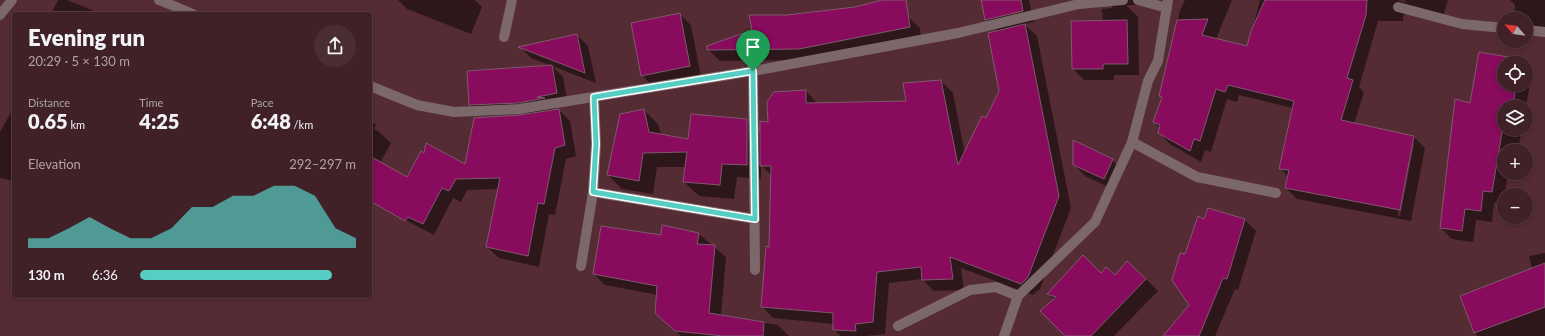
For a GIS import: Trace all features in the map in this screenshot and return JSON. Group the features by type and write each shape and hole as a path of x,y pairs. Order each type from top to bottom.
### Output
{"street":[{"path":"0,15 12,0"},
{"path":"159,0 189,12"},
{"path":"504,37 512,0"},
{"path":"372,87 417,105 454,112 519,109 753,71 958,33 1079,4 1123,0"},
{"path":"1004,336 1018,296 1095,222 1132,142 1148,81 1158,61 1167,4 1138,0"},
{"path":"1398,7 1462,24 1497,27"},
{"path":"1533,31 1545,32"},
{"path":"753,71 755,219 754,270"},
{"path":"581,266 593,192 596,144 594,97"},
{"path":"1132,142 1197,177 1276,193"},
{"path":"593,192 755,219"},
{"path":"898,326 970,290 996,287 1018,296"}],"building":[{"path":"882,0 906,0 910,27 799,49 707,50 707,46 752,30 749,15 787,15 855,7"},
{"path":"981,0 1021,0 1023,11 985,20"},
{"path":"1265,0 1367,0 1366,15 1347,78 1353,80 1341,120 1414,136 1400,210 1285,188 1289,170 1279,169 1294,101 1228,85 1225,92 1216,89 1200,141 1194,139 1190,151 1158,133 1160,125 1153,122 1162,97 1159,96 1177,20 1208,19 1202,35 1247,46 1251,31"},
{"path":"680,13 690,66 641,76 631,23"},
{"path":"1127,20 1128,64 1103,64 1103,69 1072,69 1071,21"},
{"path":"1025,24 1059,196 1028,277 1021,284 950,257 953,279 922,280 921,267 877,272 873,322 855,324 856,331 833,330 833,313 761,307 766,246 769,247 771,166 760,166 760,121 768,122 767,102 774,92 806,90 806,103 906,101 903,83 941,80 958,165 982,116 986,118 999,91 988,33"},
{"path":"577,34 585,73 518,47"},
{"path":"1479,52 1502,56 1497,56 1497,92 1515,92 1514,100 1497,100 1497,136 1501,136 1500,144 1497,144 1497,162 1492,192 1483,191 1481,211 1465,209 1462,231 1440,228 1455,99 1470,103"},
{"path":"552,65 557,93 537,97 545,98 518,103 469,105 467,71"},
{"path":"559,109 565,145 555,148 544,204 538,203 528,256 486,247 500,178 456,179 449,191 442,188 423,224 408,217 405,221 372,202 372,157 407,177 421,151 424,153 426,143 465,164 474,118 519,115"},
{"path":"644,109 649,132 688,139 691,114 747,119 747,165 722,164 720,185 683,182 687,152 643,153 639,181 607,175 620,114"},
{"path":"1073,140 1113,159 1104,179 1073,165"},
{"path":"1208,208 1245,219 1227,279 1223,278 1199,336 1163,336 1189,305 1172,280 1180,253 1185,254 1198,216 1204,219"},
{"path":"662,225 699,233 697,244 715,245 709,313 764,322 763,336 723,336 675,331 655,313 657,286 593,274 601,226 661,235"},
{"path":"1083,255 1101,273 1106,267 1115,275 1127,261 1146,279 1091,336 1065,336 1040,311 1056,297 1047,294"},
{"path":"1545,263 1545,307 1474,333 1460,296"}],"route":[{"path":"753,71 755,219 593,192 596,144 594,97 753,71"}]}
